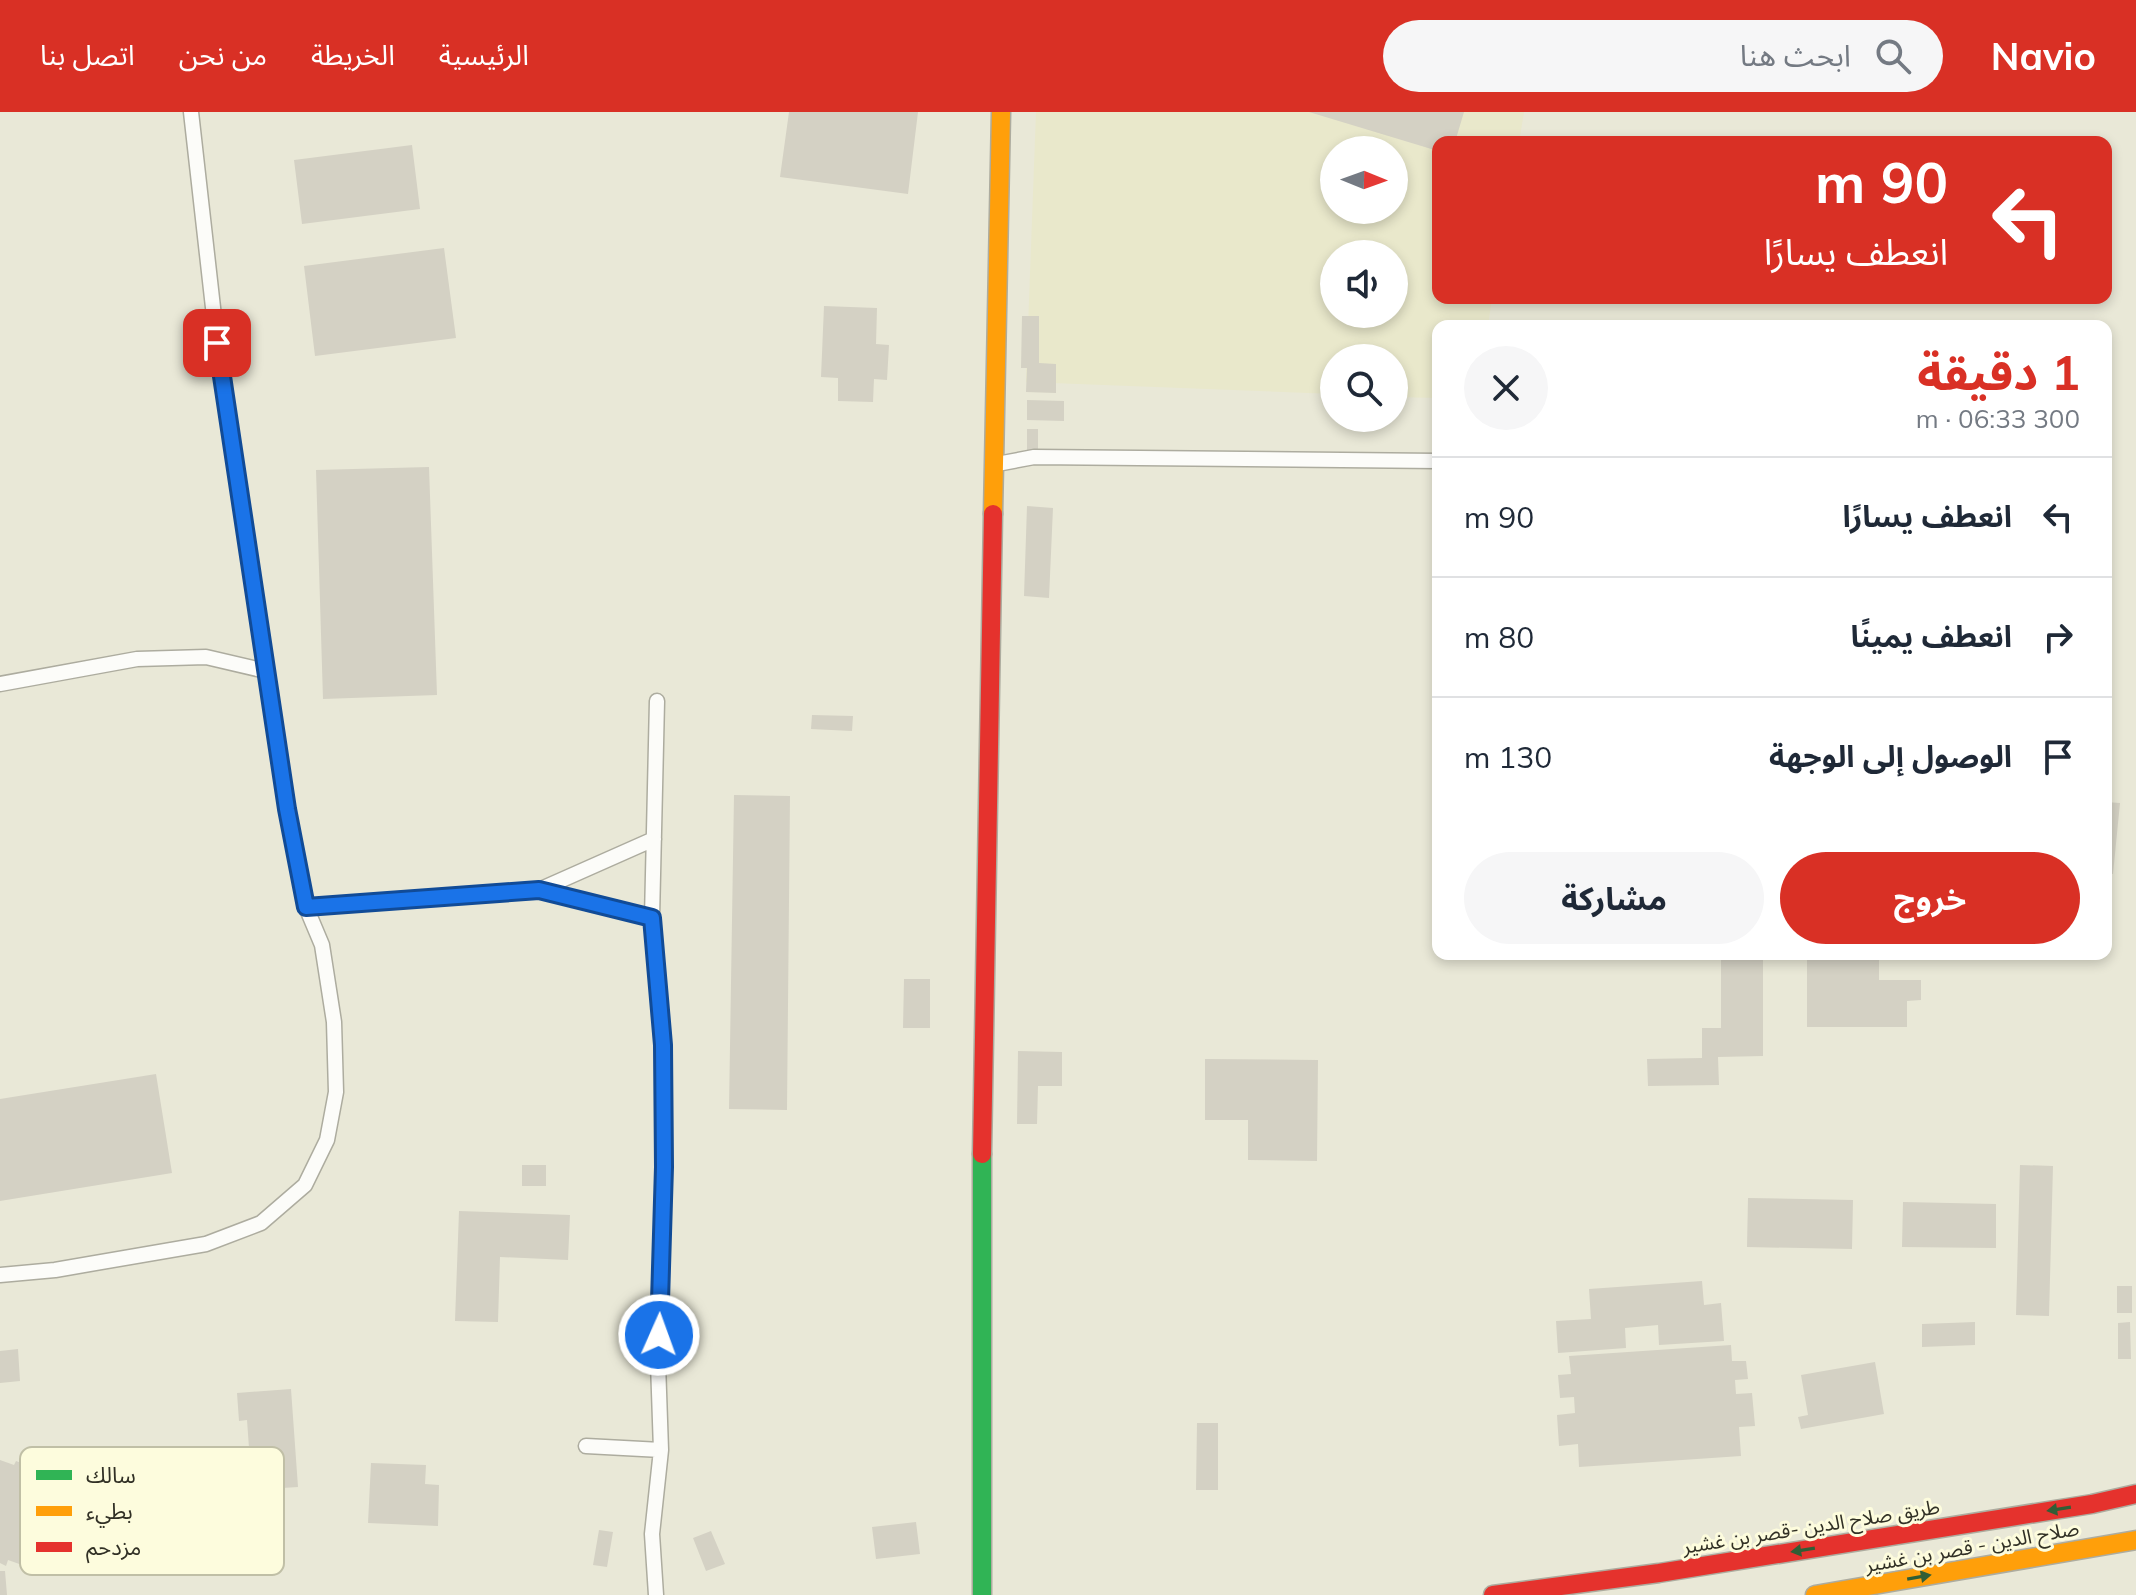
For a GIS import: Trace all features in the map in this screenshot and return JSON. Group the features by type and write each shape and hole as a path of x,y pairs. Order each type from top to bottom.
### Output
{"main road":[{"path":"982,1595 982,1054 1001,112"},
{"name":"طريق صلاح الدين -قصر بن غشير","path":"1493,1595 1659,1573 2092,1504 2136,1494"},
{"name":"صلاح الدين - قصر بن غشير","path":"1815,1595 2136,1540"}],"lane":[{"path":"0,1275 55,1270 206,1244 261,1223 305,1185 327,1140 336,1092 334,1022 322,945 306,907 266,671 217,343 191,112"},
{"path":"992,465 1034,457 1432,461"},
{"path":"0,684 137,659 206,657 266,671"},
{"path":"656,1595 652,1534 661,1450 658,1363 664,1167 663,1045 652,918 657,701"},
{"path":"539,890 654,839"},
{"path":"306,907 539,890 652,918"},
{"path":"586,1446 661,1450"}],"shaded area":[{"path":"1036,112 1524,112 1520,136 1432,136 1432,304 1491,304 1489,320 1432,320 1432,398 1408,397 1408,344 1320,344 1320,393 1026,382"}],"building":[{"path":"789,112 918,112 908,194 780,177"},
{"path":"1309,112 1464,112 1457,136 1432,136 1432,149 1408,142 1408,136 1388,136"},
{"path":"412,145 420,209 302,224 294,160"},
{"path":"444,248 456,338 315,356 304,266"},
{"path":"824,306 877,308 876,344 889,345 887,380 874,379 873,402 838,401 838,378 821,377"},
{"path":"1022,316 1039,316 1039,363 1056,364 1056,393 1026,392 1027,368 1021,368"},
{"path":"1027,400 1064,401 1064,421 1027,420"},
{"path":"1027,429 1038,429 1038,452 1027,452"},
{"path":"429,467 437,695 323,699 316,470"},
{"path":"1027,506 1053,508 1049,598 1024,596"},
{"path":"812,715 853,716 852,731 811,729"},
{"path":"734,795 790,796 787,1110 729,1109"},
{"path":"2112,802 2120,803 2112,874"},
{"path":"1721,960 1763,960 1763,1056 1718,1057 1719,1085 1648,1086 1647,1059 1702,1058 1702,1028 1721,1028"},
{"path":"1807,960 1879,960 1879,980 1921,980 1921,1000 1907,1001 1907,1027 1807,1027"},
{"path":"904,979 930,979 930,1028 903,1028"},
{"path":"1018,1051 1062,1052 1062,1086 1038,1086 1037,1124 1017,1124"},
{"path":"1205,1059 1318,1060 1317,1161 1248,1160 1248,1120 1205,1120"},
{"path":"156,1074 172,1173 0,1201 0,1099"},
{"path":"522,1165 546,1165 546,1186 522,1186"},
{"path":"2020,1165 2053,1166 2049,1316 2016,1315"},
{"path":"1748,1198 1853,1200 1852,1249 1747,1247"},
{"path":"1903,1202 1996,1204 1996,1248 1902,1247"},
{"path":"459,1211 570,1215 568,1260 500,1257 498,1322 455,1321"},
{"path":"1702,1281 1704,1305 1721,1303 1724,1341 1659,1345 1658,1325 1625,1328 1626,1348 1558,1353 1556,1321 1591,1319 1589,1289"},
{"path":"2117,1286 2132,1286 2132,1313 2117,1313"},
{"path":"1975,1322 1975,1345 1922,1347 1922,1324"},
{"path":"2130,1322 2131,1359 2118,1359 2118,1323"},
{"path":"1731,1345 1732,1361 1746,1361 1748,1379 1735,1380 1736,1394 1752,1393 1755,1426 1739,1427 1741,1456 1579,1467 1578,1444 1559,1446 1557,1415 1575,1413 1574,1397 1560,1398 1558,1375 1571,1374 1569,1356"},
{"path":"18,1349 20,1381 0,1383 0,1351"},
{"path":"1875,1362 1884,1414 1801,1429 1798,1417 1808,1415 1801,1375"},
{"path":"291,1389 298,1487 284,1488 284,1447 249,1447 247,1420 239,1421 237,1393"},
{"path":"1197,1423 1218,1423 1218,1490 1196,1490"},
{"path":"0,1460 14,1465 16,1461 20,1462 20,1564 8,1560 6,1566 0,1563"},
{"path":"371,1463 426,1465 425,1484 439,1485 438,1526 368,1523"},
{"path":"916,1522 920,1554 876,1559 872,1527"},
{"path":"599,1530 613,1532 607,1567 593,1565"},
{"path":"711,1531 725,1564 706,1571 693,1538"},
{"path":"0,1571 5,1571 7,1595 0,1595"}],"traffic: fast":[{"path":"982,1154 982,1595"}],"traffic: slow":[{"path":"993,514 1001,112"},
{"path":"1815,1595 2136,1540"}],"traffic: jam":[{"path":"982,1154 993,514"},
{"path":"1493,1595 1659,1573 2092,1504 2136,1494"}],"route":[{"path":"217,343 287,809 306,907 539,890 652,918 663,1045 664,1167 659,1335"}]}
